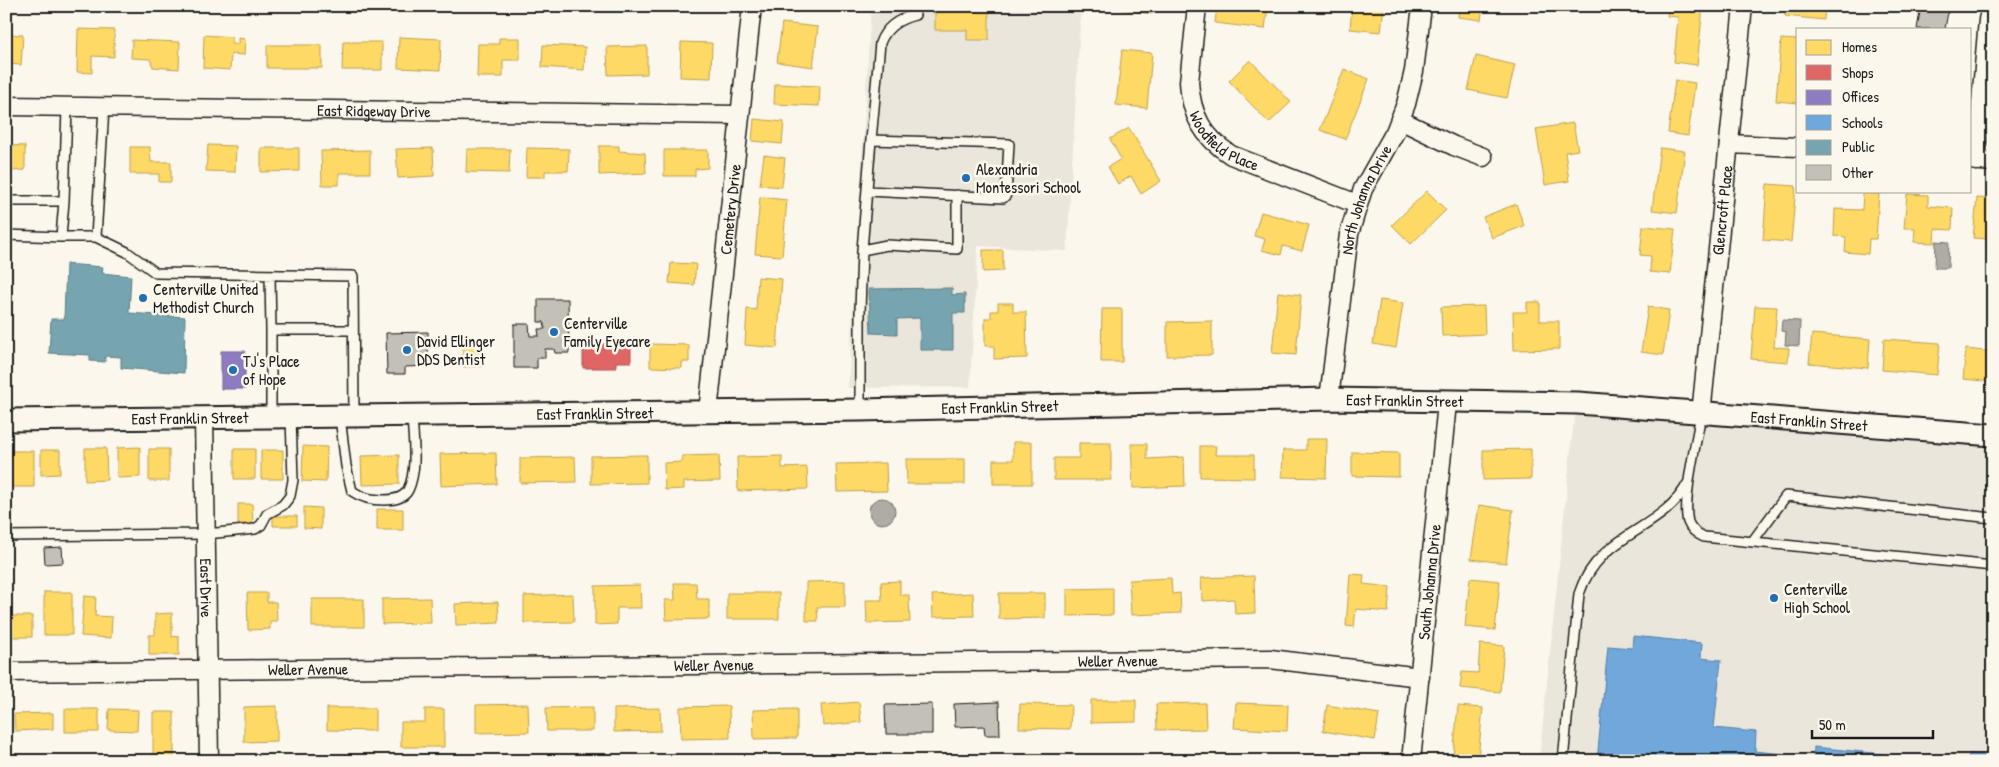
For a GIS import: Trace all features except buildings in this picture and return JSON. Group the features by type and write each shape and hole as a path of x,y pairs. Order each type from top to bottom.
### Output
{"street":[{"name":"Cemetery Drive","path":"708,412 752,6"},
{"name":"Woodfield Place","path":"1197,6 1190,94 1193,110 1199,125 1207,136 1218,147 1231,155 1357,204"},
{"name":"North Johanna Drive","path":"1329,399 1349,234 1363,189 1400,120 1406,104 1414,71 1422,6"},
{"name":"Glencroft Place","path":"1701,414 1743,6"},
{"path":"1980,161 1988,20 1991,6"},
{"name":"East Ridgeway Drive","path":"6,106 740,115"},
{"path":"1400,120 1454,146 1483,157"},
{"path":"1729,144 1796,147"},
{"name":"East Franklin Street","path":"6,420 860,410 1329,399 1447,403 1578,403 1701,414 1993,435"},
{"name":"South Johanna Drive","path":"1412,761 1447,403"},
{"name":"East Drive","path":"204,417 209,761"},
{"name":"Weller Avenue","path":"6,672 1270,659 1420,677"}],"lane":[{"path":"860,410 862,250 880,43 886,30 892,25 915,15"},
{"path":"61,237 67,108"},
{"path":"96,237 104,108"},
{"path":"868,191 1005,197 1009,142 871,140"},
{"path":"862,250 887,245 957,249 957,195"},
{"path":"6,201 64,201"},
{"path":"6,235 96,237 127,252 156,274 354,276 346,466 352,491 361,497 388,500 401,497 408,491 412,472 412,416"},
{"path":"6,536 207,534 255,529 261,525 267,514 283,506 290,496 293,480 281,417 271,330 270,276"},
{"path":"271,330 353,330"},
{"path":"1701,414 1687,502 1688,521 1691,528 1697,534 1704,537 1993,566"},
{"path":"1563,761 1579,594 1583,581 1604,553 1676,500 1688,484 1692,471"},
{"path":"1752,542 1786,496 1993,518"}],"shaded area":[{"name":"Alexandria Montessori School","path":"871,6 1081,6 1067,251 978,246 970,387 848,388"},
{"path":"1936,241 1949,242 1948,268 1935,268"},
{"path":"1782,320 1800,321 1799,346 1785,345 1786,332 1781,331"},
{"name":"Centerville High School","path":"1578,403 1993,435 1993,761 1539,761 1573,428"},
{"path":"882,498 891,502 895,511 891,520 882,524 873,520 869,511 873,502"}],"place":[{"name":"Alexandria Montessori School","path":"966,178"},
{"name":"Centerville United Methodist Church","path":"143,298"},
{"name":"Centerville Family Eyecare","path":"554,332"},
{"name":"David Ellinger DDS Dentist","path":"407,350"},
{"name":"TJ's Place of Hope","path":"233,370"},
{"name":"Centerville High School","path":"1774,598"}]}
